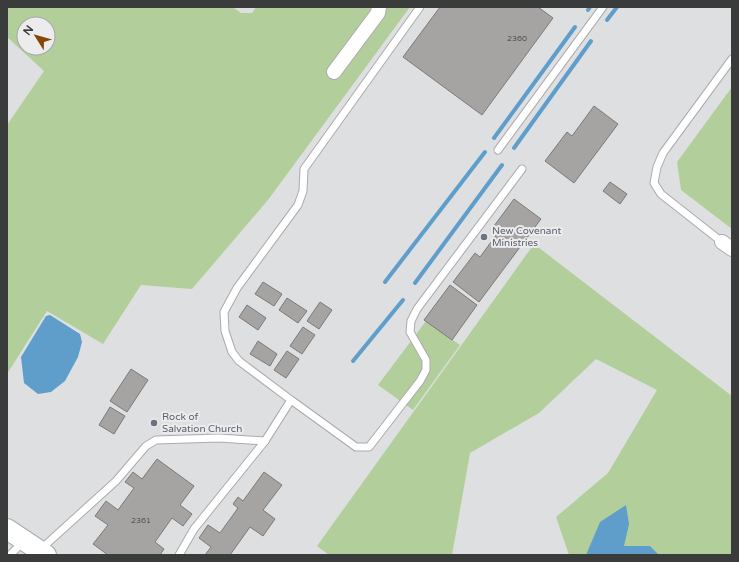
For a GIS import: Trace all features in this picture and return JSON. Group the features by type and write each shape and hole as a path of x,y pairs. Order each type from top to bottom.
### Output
{"street":[{"path":"334,72 378,13 379,7"},
{"path":"7,529 37,549"}],"lane":[{"path":"420,7 304,169 303,191 298,205 237,288 224,312 225,331 232,352 239,361 356,446 369,447 420,381 426,370 426,360 410,332 411,321 417,308 522,169"},
{"path":"498,150 603,7"},
{"path":"727,246 661,194 654,183 656,167 663,153 732,59"},
{"path":"179,555 194,529 265,441 291,400"},
{"path":"10,555 37,549 116,481 146,446 156,440 219,438 265,441"}],"green space":[{"path":"7,7 233,7 241,13 252,13 256,7 410,7 268,200 192,289 141,285 103,344 47,311 7,374 7,125 44,71 28,56 56,56 56,16 16,16 16,45 7,37"},
{"path":"732,87 732,229 681,190 677,162"},
{"path":"534,244 732,396 732,555 569,555 556,517 608,473 657,390 596,359 539,413 470,453 452,555 329,555 317,546"},
{"path":"426,321 460,345 413,410 378,385"}],"water":[{"path":"50,315 80,334 82,342 78,357 65,381 51,392 38,394 24,383 21,357 46,316"},
{"path":"626,505 629,524 624,546 650,546 659,555 586,555 600,522"}],"building":[{"path":"440,7 538,7 553,18 482,115 403,57"},
{"path":"594,106 618,124 574,183 545,161 567,132 572,136"},
{"path":"610,182 627,194 620,204 603,191"},
{"path":"514,199 541,219 479,302 453,282 475,253 480,257 497,234 491,230"},
{"path":"263,282 282,294 274,306 255,294"},
{"path":"450,285 477,305 452,340 424,320"},
{"path":"287,298 307,311 298,323 279,310"},
{"path":"320,302 332,310 319,329 307,321"},
{"path":"247,305 266,318 258,330 239,317"},
{"path":"303,327 315,335 302,354 290,346"},
{"path":"258,341 277,354 270,366 250,354"},
{"path":"287,351 299,359 286,378 274,370"},
{"path":"131,369 148,380 127,412 110,401"},
{"path":"110,407 125,416 114,434 99,425"},
{"path":"157,459 194,486 180,505 192,514 183,526 172,518 155,542 164,549 160,555 108,555 93,544 108,525 95,516 106,501 118,510 134,488 125,482 133,472 142,479"},
{"path":"264,472 282,485 263,510 275,519 263,536 250,527 230,555 205,555 211,547 199,538 208,525 220,533 238,508 233,504 238,497 243,501"}],"waterway":[{"path":"607,20 617,7"},
{"path":"494,138 575,27"},
{"path":"514,148 591,41"},
{"path":"385,282 485,152"},
{"path":"415,283 502,165"},
{"path":"353,361 403,300"}],"place":[{"name":"New Covenant Ministries","path":"484,237"},
{"name":"Rock of Salvation Church","path":"154,423"}]}
